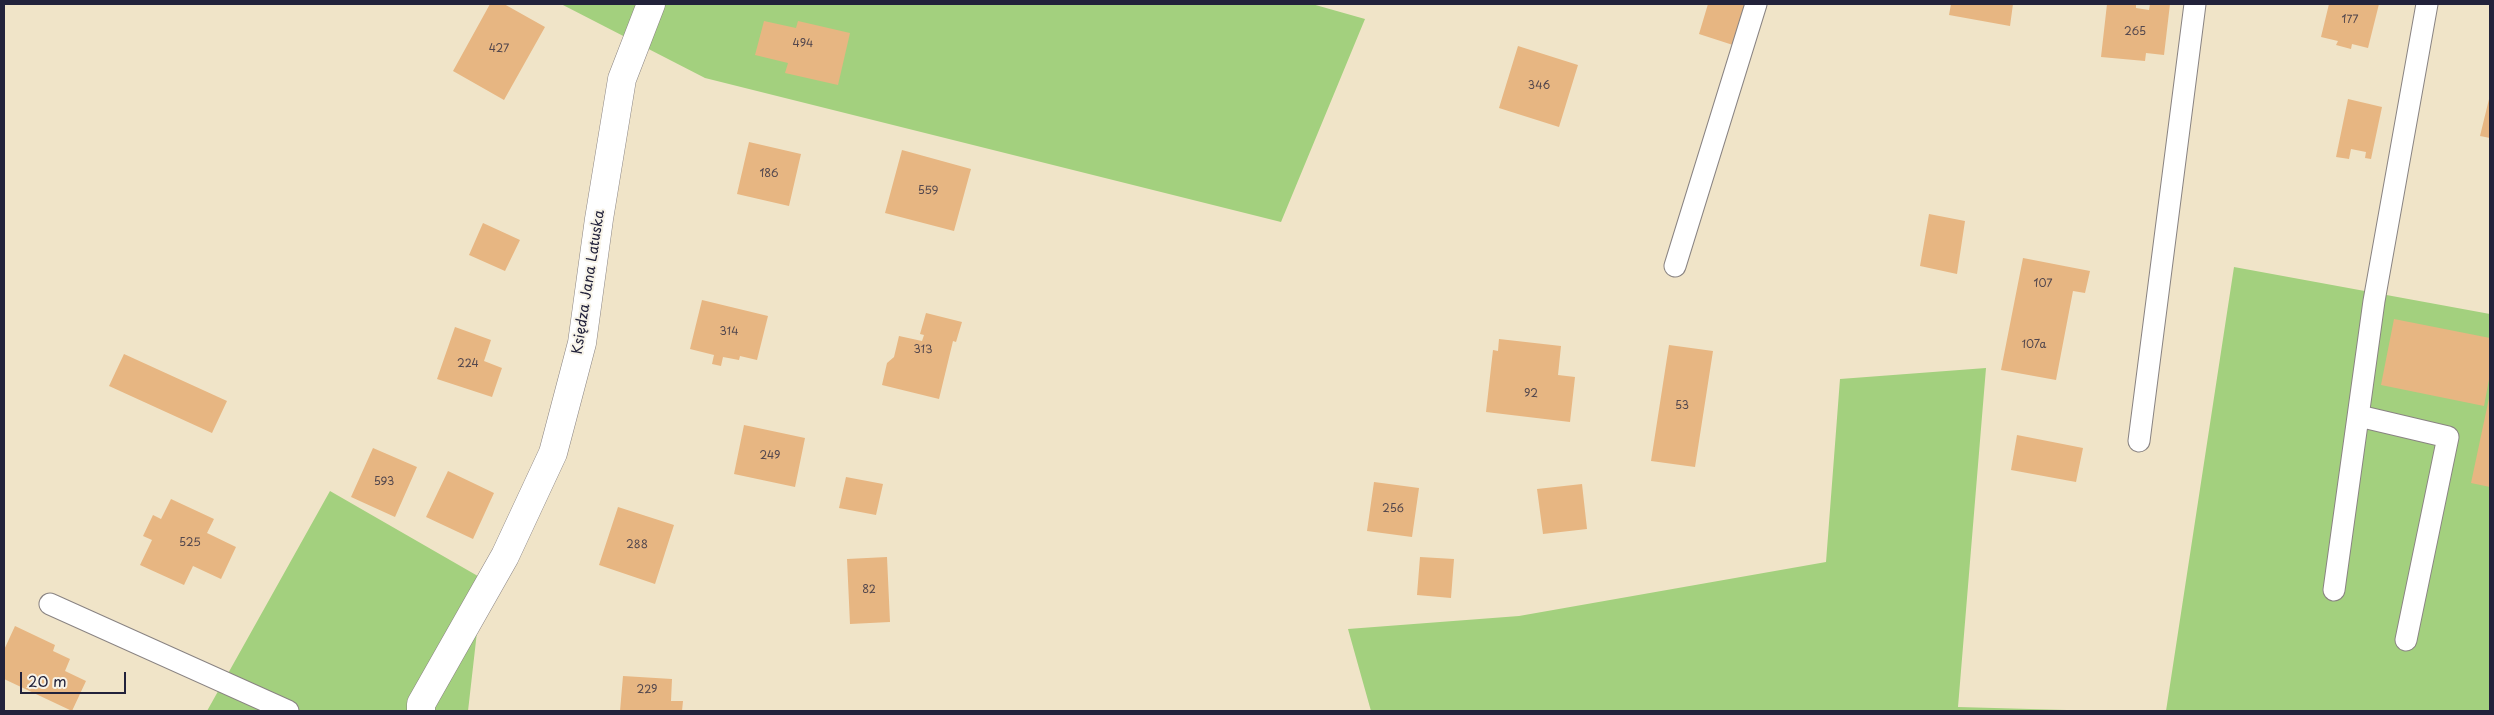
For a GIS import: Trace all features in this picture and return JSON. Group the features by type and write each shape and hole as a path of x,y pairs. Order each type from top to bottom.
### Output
{"street":[{"name":"Księdza Jana Latuska","path":"418,709 504,556 553,453 582,343 599,219 622,79 651,4"}],"lane":[{"path":"1675,266 1756,4"},
{"path":"2139,440 2195,4"},
{"path":"2334,590 2374,301 2427,4"},
{"path":"2359,416 2448,437 2406,640"},
{"path":"50,604 288,711"}],"green space":[{"path":"561,4 1312,4 1365,19 1281,222 705,78"},
{"path":"2234,267 2490,314 2490,711 2166,711"},
{"path":"1986,368 1958,707 2103,711 1371,711 1348,629 1519,616 1826,562 1840,379"},
{"path":"330,491 483,579 468,711 207,711"}],"building":[{"path":"490,4 504,4 545,27 504,100 453,71"},
{"path":"1708,4 1749,4 1736,46 1699,34"},
{"path":"1951,4 2013,4 2010,26 1949,15"},
{"path":"2107,4 2136,4 2136,8 2149,10 2150,4 2170,4 2164,55 2146,53 2145,61 2101,57"},
{"path":"2329,4 2379,4 2368,48 2352,44 2351,49 2336,45 2338,41 2321,37"},
{"path":"764,21 796,28 798,21 850,33 838,85 785,73 788,63 755,55"},
{"path":"1518,46 1578,65 1559,127 1499,108"},
{"path":"2490,95 2490,138 2480,136"},
{"path":"2348,99 2382,107 2371,159 2365,158 2366,152 2351,149 2349,159 2336,157"},
{"path":"749,142 801,154 789,206 737,194"},
{"path":"902,150 971,169 954,231 885,213"},
{"path":"1929,214 1965,221 1957,274 1920,266"},
{"path":"483,223 520,240 505,271 469,255"},
{"path":"2023,258 2090,271 2085,293 2073,291 2056,380 2001,370"},
{"path":"702,300 768,316 757,360 740,356 739,360 723,357 721,366 712,364 714,355 690,349"},
{"path":"926,313 962,322 956,342 953,341 939,399 882,385 887,363 894,357 899,336 922,341 924,335 920,334"},
{"path":"2394,319 2490,338 2490,374 2484,406 2381,385"},
{"path":"455,327 491,340 484,361 502,368 492,397 437,379"},
{"path":"1499,339 1561,346 1558,375 1575,377 1570,422 1486,412 1493,350 1498,351"},
{"path":"1669,345 1713,351 1695,467 1651,461"},
{"path":"124,354 227,401 212,433 109,386"},
{"path":"2490,398 2490,487 2471,483"},
{"path":"744,425 805,438 795,487 734,474"},
{"path":"2017,435 2083,448 2076,482 2011,470"},
{"path":"373,448 417,467 395,517 351,497"},
{"path":"448,471 494,493 473,539 426,517"},
{"path":"846,477 883,484 876,515 839,508"},
{"path":"1374,482 1419,488 1412,537 1367,531"},
{"path":"1582,484 1587,529 1543,534 1537,489"},
{"path":"171,499 214,519 207,533 236,547 221,579 193,566 184,585 140,565 152,540 143,536 153,515 161,519"},
{"path":"618,507 674,525 655,584 599,565"},
{"path":"887,557 890,622 850,624 847,559"},
{"path":"1420,557 1454,559 1451,598 1417,595"},
{"path":"15,626 55,645 53,651 70,659 65,671 86,681 72,711 4,679 4,650"},
{"path":"623,676 672,679 671,701 683,701 682,711 620,711"}]}
